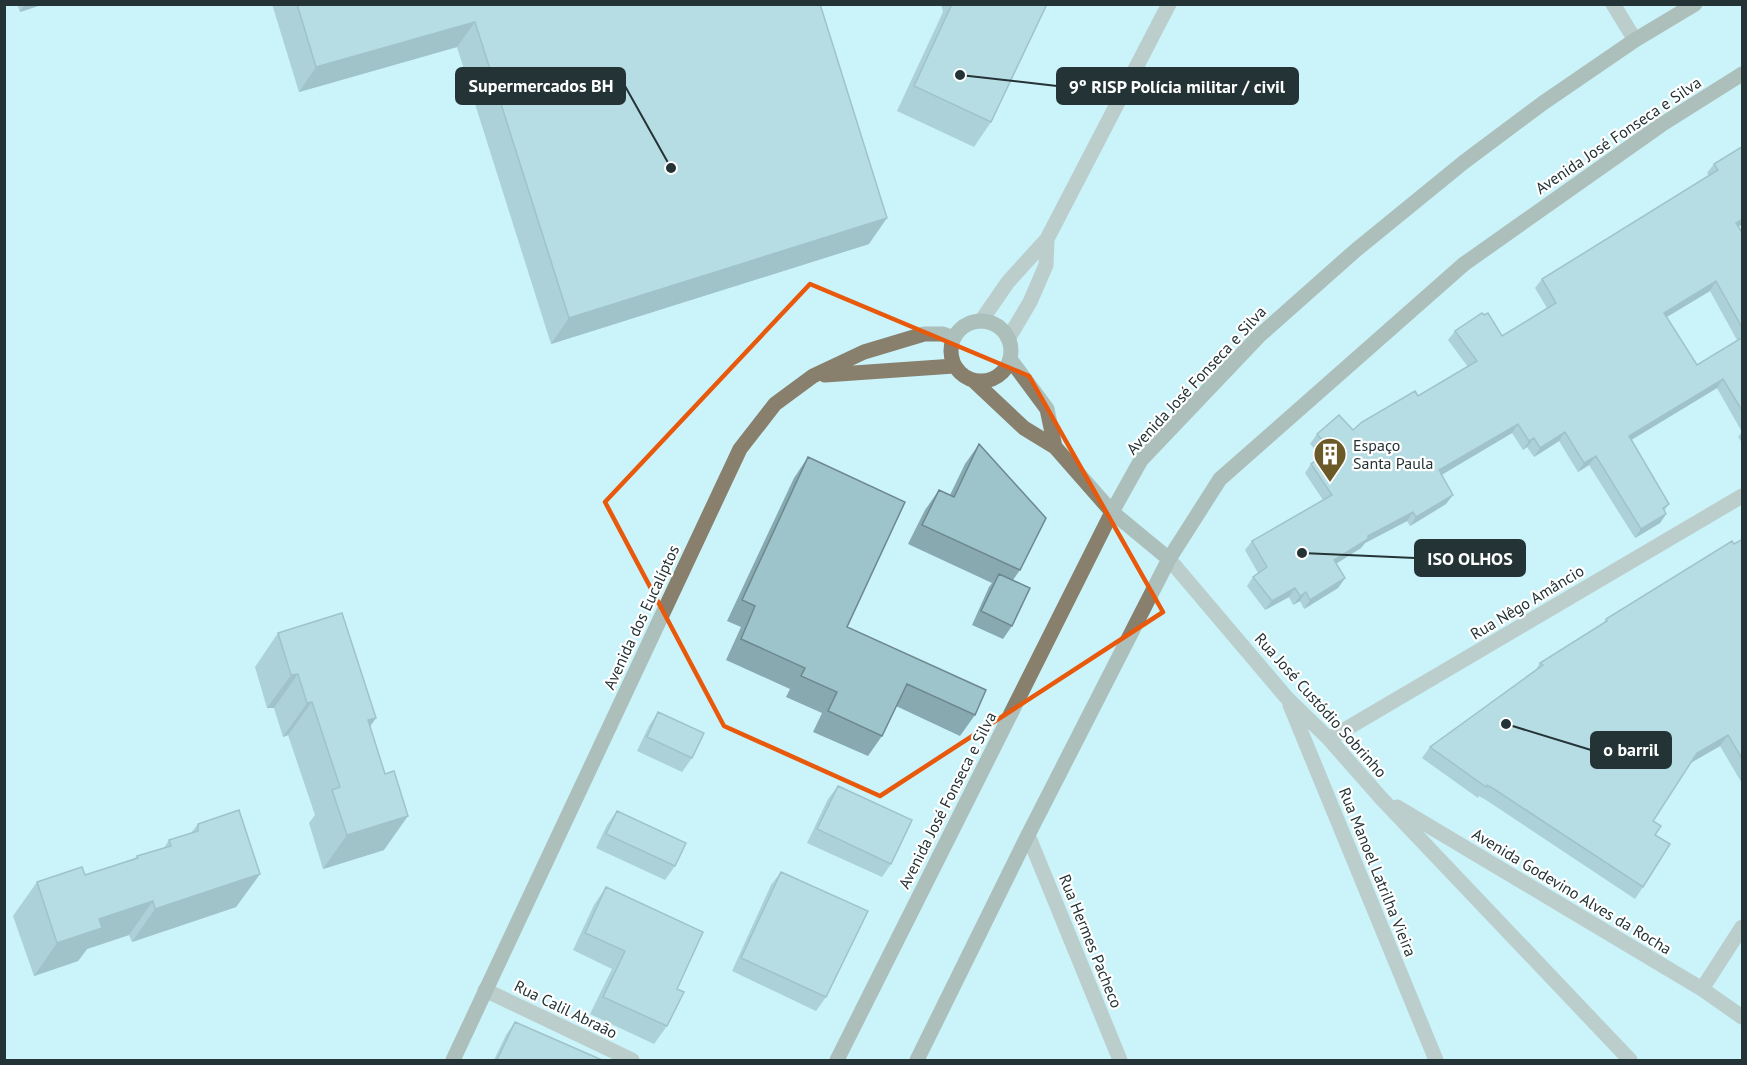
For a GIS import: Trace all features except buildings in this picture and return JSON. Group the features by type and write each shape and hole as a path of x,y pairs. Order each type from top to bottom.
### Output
{"main road":[{"name":"Avenida José Fonseca e Silva","path":"837,1060 1112,512 1141,460 1259,336 1356,250 1464,162 1543,104 1635,40 1695,4"},
{"name":"Avenida José Fonseca e Silva","path":"917,1060 1028,835 1169,559 1220,479 1464,264 1661,125 1743,74"},
{"path":"974,381 987,381 998,376 1010,359 1011,349 1008,339 1002,330 987,323 969,324 958,331 954,338 951,355 954,366 974,381 999,407 1024,428 1055,447"},
{"name":"Avenida dos Eucalíptos","path":"453,1060 740,449 775,404 813,376 864,352 924,333 943,334 954,338"},
{"name":"Rua José Custódio Sobrinho","path":"1010,359 1047,409 1055,447 1112,512 1169,559"},
{"path":"813,376 954,366"}],"street":[{"path":"987,323 1008,282 1047,239 1169,4"},
{"path":"1613,4 1635,40"},
{"path":"1008,339 1030,302 1046,265 1047,239"},
{"name":"Rua Nêgo Amâncio","path":"1329,740 1743,495"},
{"name":"Rua José Custódio Sobrinho","path":"1169,559 1286,697 1630,1060"},
{"name":"Rua Manoel Latrilha Vieira","path":"1286,697 1436,1060"},
{"name":"Avenida Godevino Alves da Rocha","path":"1381,798 1702,989 1743,1017"},
{"name":"Rua Hermes Pacheco","path":"1028,835 1120,1060"},
{"path":"1702,989 1743,927"},
{"name":"Rua Calil Abraão","path":"485,990 632,1060"}],"highlighted area":[{"path":"810,284 1029,376 1163,612 880,796 724,726 605,502"}],"place":[{"name":"9º RISP Polícia militar / civil","path":"960,75"},
{"name":"Supermercados BH","path":"671,168"},
{"name":"Espaço Santa Paula","path":"1330,483"},
{"name":"ISO OLHOS","path":"1302,553"},
{"name":"o barril","path":"1506,724"}]}
